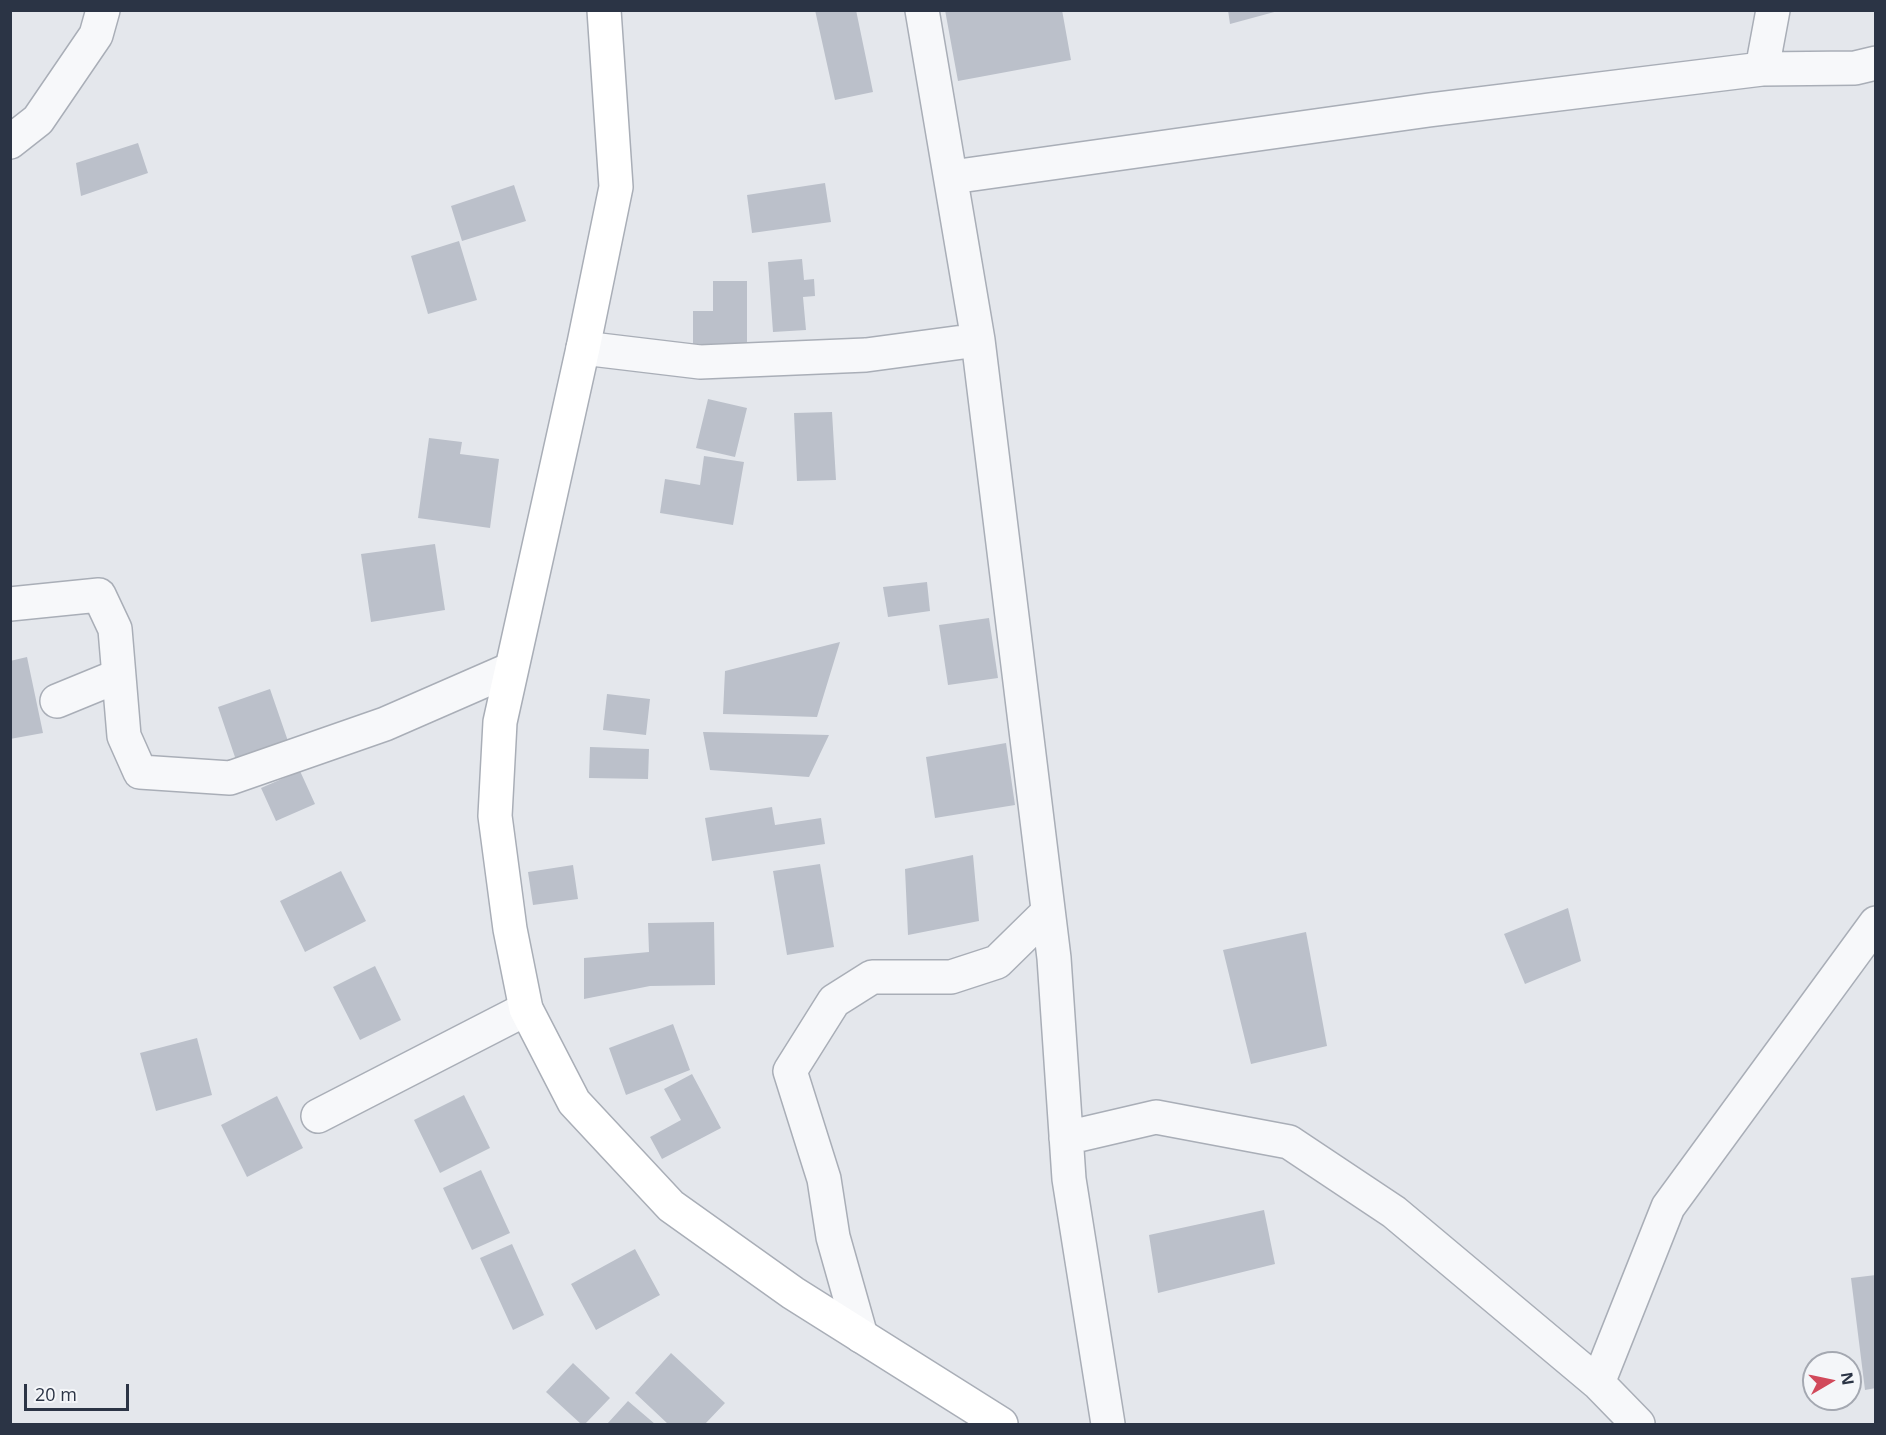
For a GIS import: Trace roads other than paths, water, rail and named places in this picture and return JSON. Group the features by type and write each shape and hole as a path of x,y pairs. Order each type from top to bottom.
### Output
{"street":[{"path":"10,142 38,120 96,35 103,10"},
{"path":"604,10 616,187 583,348 500,722 495,816 510,929 526,1009 574,1102 671,1206 793,1293 1001,1425"},
{"path":"922,10 978,340 1054,958 1069,1179 1108,1425"},
{"path":"1762,69 1773,10"},
{"path":"952,177 1429,110 1762,69 1855,68 1875,63"},
{"path":"583,348 700,362 866,355 978,340"},
{"path":"10,604 99,595 115,630 124,736 140,772 230,778 385,724 511,669"},
{"path":"57,701 118,676"},
{"path":"861,1336 833,1237 824,1179 790,1071 834,1001 872,977 951,977 997,962 1048,912"},
{"path":"1598,1383 1668,1207 1875,923"},
{"path":"318,1116 526,1009"},
{"path":"1066,1138 1156,1117 1289,1142 1394,1212 1598,1383 1638,1425"}]}
